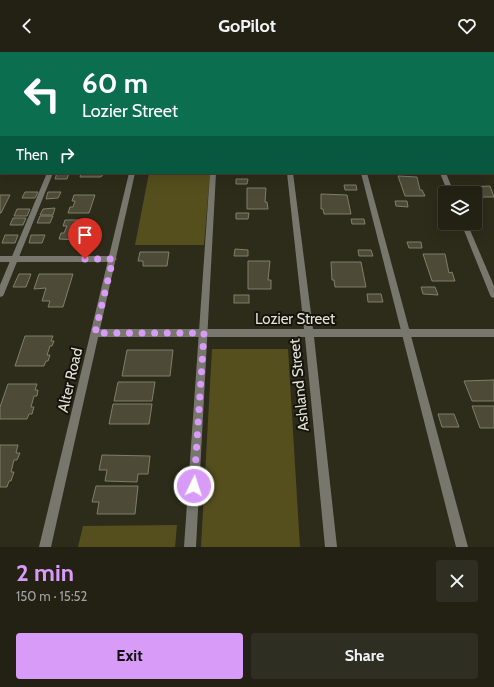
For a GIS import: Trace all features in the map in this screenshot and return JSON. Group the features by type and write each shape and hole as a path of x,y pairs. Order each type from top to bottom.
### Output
{"street":[{"path":"0,294 50,174"},
{"name":"Alter Road","path":"45,547 132,174"},
{"path":"190,547 213,174"},
{"name":"Ashland Street","path":"290,174 309,333 331,547"},
{"path":"364,174 462,547"},
{"path":"443,174 448,186"},
{"path":"467,230 494,295"},
{"path":"0,259 113,259"},
{"name":"Lozier Street","path":"95,333 494,333"}],"shaded area":[{"path":"149,174 210,174 204,245 135,245"},
{"path":"212,349 288,349 300,547 201,547"},
{"path":"177,525 175,547 78,547 83,526"}],"building":[{"path":"57,174 69,174 67,179 55,179"},
{"path":"81,174 103,174 101,177 80,177"},
{"path":"398,176 417,177 420,190 422,190 425,196 405,196"},
{"path":"236,179 248,179 247,184 236,184"},
{"path":"344,185 356,185 357,190 345,190"},
{"path":"482,186 490,186 494,197 482,197"},
{"path":"247,188 266,188 265,202 267,202 268,209 247,209"},
{"path":"25,192 38,192 35,198 22,198"},
{"path":"48,192 61,192 58,198 46,199"},
{"path":"321,194 347,195 351,214 324,214 323,209 321,209"},
{"path":"0,195 10,195 1,213 0,213"},
{"path":"74,195 95,195 89,213 68,213 70,207 73,207 75,201 72,201"},
{"path":"395,201 407,201 408,207 396,206"},
{"path":"55,208 53,215 40,215 43,209"},
{"path":"17,209 30,209 27,216 14,216"},
{"path":"236,213 249,213 248,219 236,219"},
{"path":"40,216 53,216 50,223 37,223"},
{"path":"13,218 26,218 23,225 10,225"},
{"path":"351,219 364,219 365,224 352,224"},
{"path":"65,220 87,220 81,240 59,239 61,233 64,233 67,226 63,226"},
{"path":"5,235 18,235 15,243 2,243"},
{"path":"31,235 45,235 42,243 29,243"},
{"path":"407,242 421,242 422,248 409,248"},
{"path":"235,249 248,250 248,256 234,256"},
{"path":"358,250 371,250 373,256 359,256"},
{"path":"140,252 169,252 167,266 143,266 143,261 138,261"},
{"path":"423,254 445,254 449,273 452,272 455,281 432,281"},
{"path":"248,261 270,261 268,280 271,280 271,289 248,289"},
{"path":"331,262 361,262 366,287 335,287 334,280 332,280"},
{"path":"19,274 31,274 26,287 13,287"},
{"path":"39,274 73,274 63,307 48,307 50,301 42,301 46,288 34,289"},
{"path":"421,287 435,287 438,295 423,294"},
{"path":"367,294 381,294 383,302 368,302"},
{"path":"234,295 249,295 249,303 234,303"},
{"path":"25,336 53,336 51,341 54,341 52,346 50,346 47,355 50,355 44,366 15,366"},
{"path":"127,350 173,350 170,376 122,376"},
{"path":"494,380 494,401 472,401 464,381"},
{"path":"118,382 155,382 152,401 114,401"},
{"path":"8,384 37,384 35,390 38,390 37,396 34,396 31,407 34,407 32,414 29,414 27,419 0,419 0,407"},
{"path":"113,404 152,404 149,424 109,424"},
{"path":"472,406 494,406 494,428 480,428"},
{"path":"438,414 454,414 459,427 442,427"},
{"path":"0,445 18,445 16,453 20,453 17,460 14,460 11,472 14,472 7,487 0,487"},
{"path":"102,455 150,456 148,474 138,474 137,482 105,481 107,470 99,470"},
{"path":"96,486 138,486 135,514 97,514 99,502 92,502"}],"route":[{"path":"85,259 113,259 95,333 204,333 194,486"}]}
